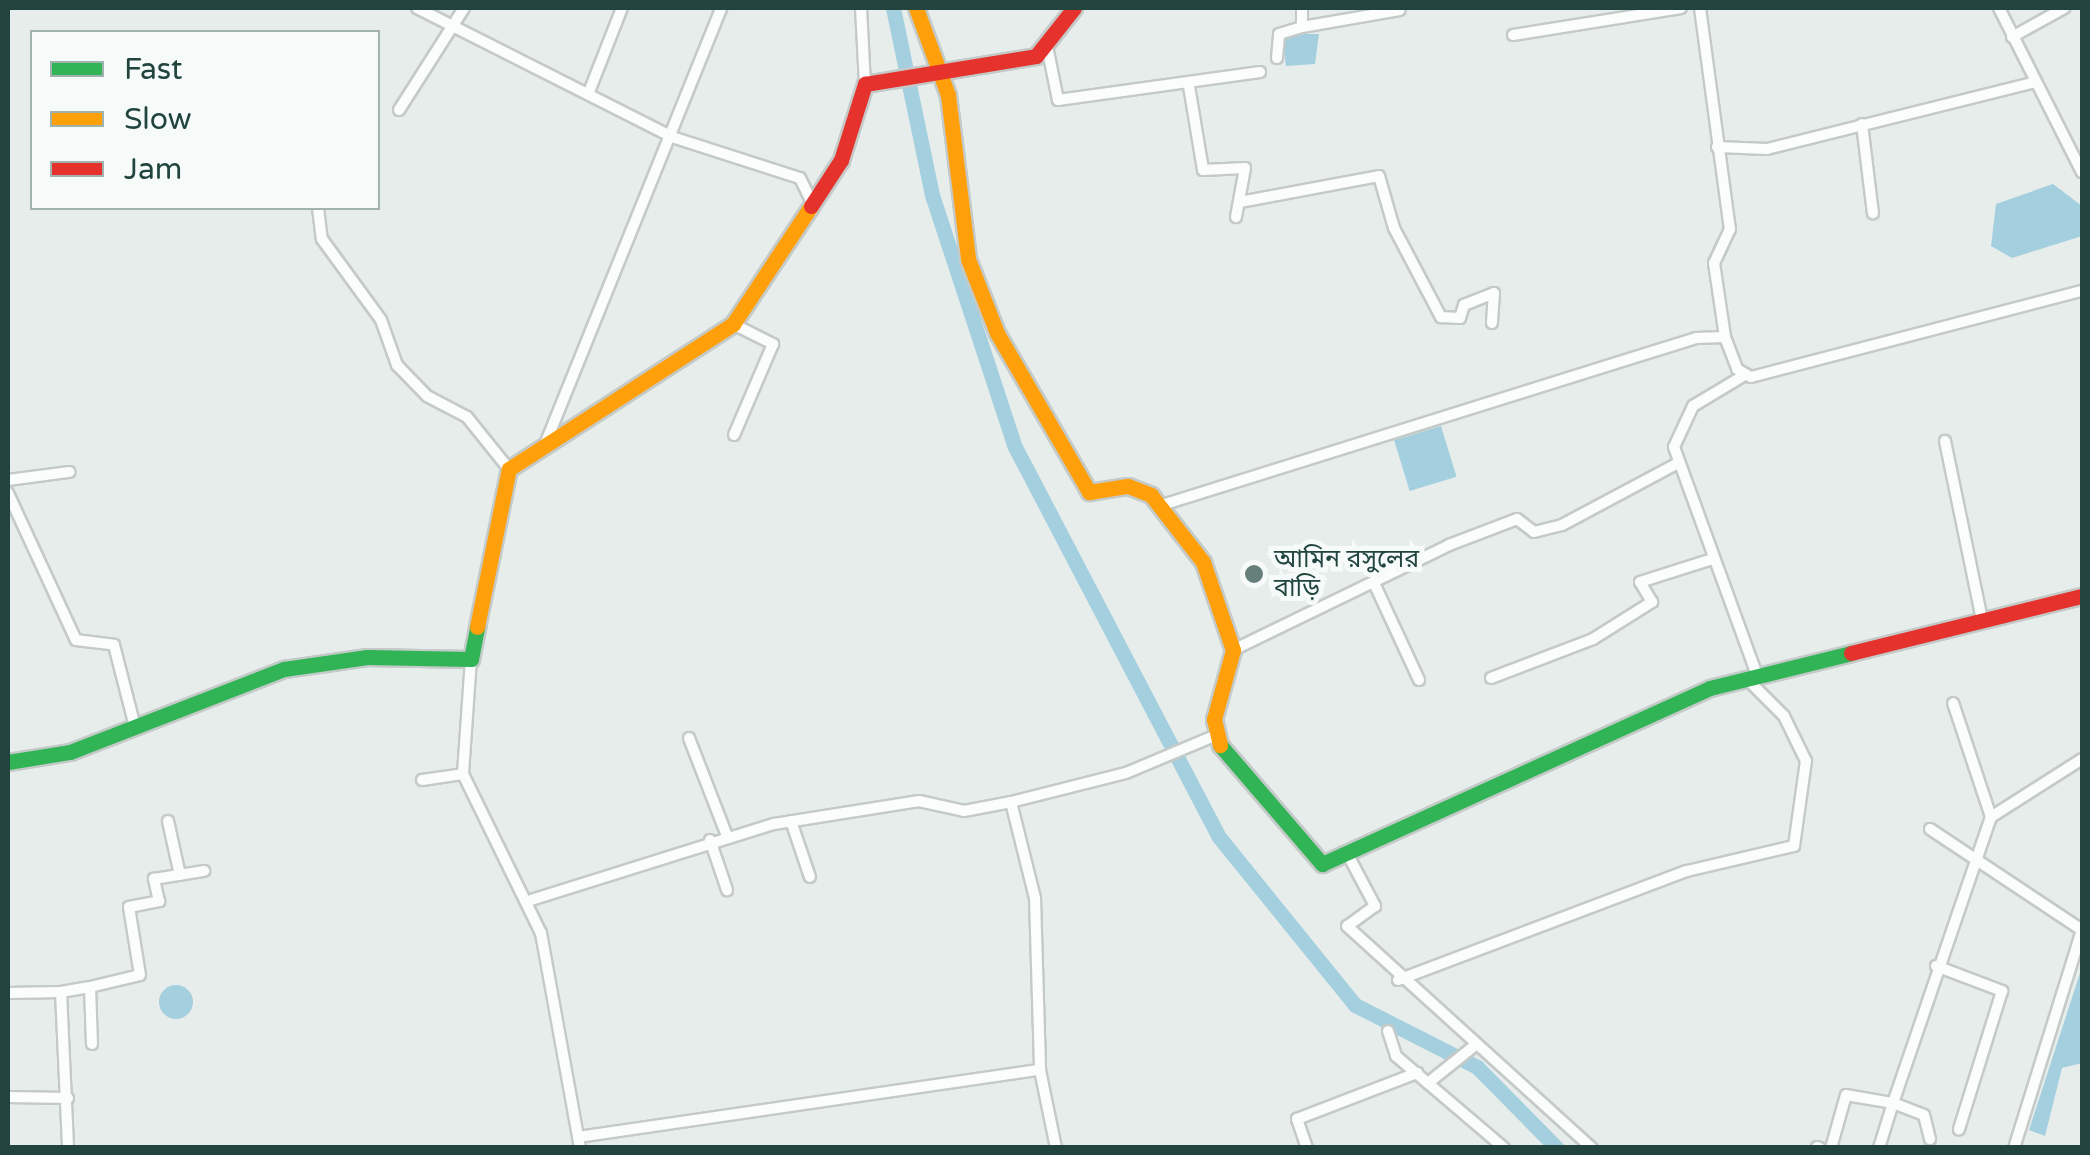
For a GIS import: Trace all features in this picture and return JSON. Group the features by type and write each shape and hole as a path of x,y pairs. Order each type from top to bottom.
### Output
{"street":[{"path":"417,8 672,137 800,178 812,204"},
{"path":"399,110 464,8"},
{"path":"589,92 622,8"},
{"path":"545,446 721,8"},
{"path":"861,8 865,84 841,160 733,324 509,470 471,659 463,774 530,900 579,1142 1040,1070"},
{"path":"916,8 939,79 968,258 1003,344 1027,371 1089,492 1128,486 1160,506 1203,562 1233,650 1214,719 1222,752 1307,854 1322,864 1614,729 1752,677 2082,596"},
{"path":"1074,8 1048,51 1058,100 1190,86 1260,72"},
{"path":"1302,8 1302,27"},
{"path":"1513,35 1681,8"},
{"path":"1700,8 1730,229 1714,263 1725,337 1744,376"},
{"path":"1999,8 2082,172"},
{"path":"2012,37 2064,8"},
{"path":"1277,58 1279,34 1400,10"},
{"path":"865,84 939,79 1048,51"},
{"path":"1718,147 1746,153 2035,82"},
{"path":"1190,86 1203,170 1245,168 1236,217"},
{"path":"1862,124 1873,213"},
{"path":"2068,143 2082,142"},
{"path":"1240,202 1379,176 1383,194 1441,317 1460,318 1464,305 1494,293 1492,323"},
{"path":"318,210 322,240 382,320 396,364 427,396 467,417 509,470"},
{"path":"1398,980 1668,877 1794,846 1806,761 1784,716 1752,677 1678,463 1674,447 1693,406 1744,376 2082,291"},
{"path":"733,324 773,344 734,434"},
{"path":"1160,506 1611,358 1725,337"},
{"path":"1944,441 1982,618"},
{"path":"1233,650 1518,519 1534,532 1562,525 1678,463"},
{"path":"8,480 69,472"},
{"path":"8,493 76,640 114,645 135,727"},
{"path":"1491,678 1594,639 1652,602 1640,582 1712,559"},
{"path":"1374,583 1419,680"},
{"path":"8,762 135,727 295,666 368,656 471,659"},
{"path":"1953,704 1990,818"},
{"path":"530,900 710,840 791,821 919,801 964,811 1011,802 1169,756 1219,734"},
{"path":"689,738 727,836"},
{"path":"1880,1148 1971,858 1990,818 2082,759"},
{"path":"422,780 463,774"},
{"path":"1011,802 1035,898 1040,1070 1056,1148"},
{"path":"168,821 180,875"},
{"path":"791,821 810,877"},
{"path":"1930,830 2082,930 2014,1148"},
{"path":"710,840 727,890"},
{"path":"1348,854 1375,906 1347,926 1398,980 1592,1148"},
{"path":"8,994 61,992 140,975 129,907 158,901 154,879 204,871"},
{"path":"1936,966 2002,992 1960,1130"},
{"path":"90,987 92,1044"},
{"path":"61,992 68,1148"},
{"path":"1388,1032 1396,1056 1504,1148"},
{"path":"1428,1083 1473,1046"},
{"path":"1307,1148 1298,1119 1417,1074"},
{"path":"1830,1148 1846,1095 1924,1115 1930,1140"},
{"path":"8,1097 68,1098"}],"water":[{"path":"1319,34 1315,64 1286,66 1282,37"},
{"path":"2053,184 2082,206 2082,236 2012,258 1991,246 1996,204"},
{"path":"1441,426 1456,477 1410,491 1394,440"},
{"path":"2080,973 2082,1063 2062,1068 2045,1136 2029,1130"},
{"path":"176,985 188,990 193,1002 188,1014 176,1019 164,1014 159,1002 164,990"}],"waterway":[{"path":"893,8 932,195 1014,445 1219,837 1355,1005 1477,1067 1557,1148"}],"traffic: fast":[{"path":"8,762 70,752 284,669 367,657 471,659 477,627"},
{"path":"1220,745 1322,864 1710,688 1851,653"}],"traffic: slow":[{"path":"916,8 948,95 968,259 997,333 1089,492 1128,486 1151,495 1203,562 1233,650 1214,719 1220,745"},
{"path":"477,627 509,469 733,324 811,206"}],"traffic: jam":[{"path":"811,206 841,160 865,84 1036,56 1074,8"},
{"path":"1851,653 2082,596"}],"place":[{"name":"আমিন রসুলের বাড়ি","path":"1254,574"}]}
